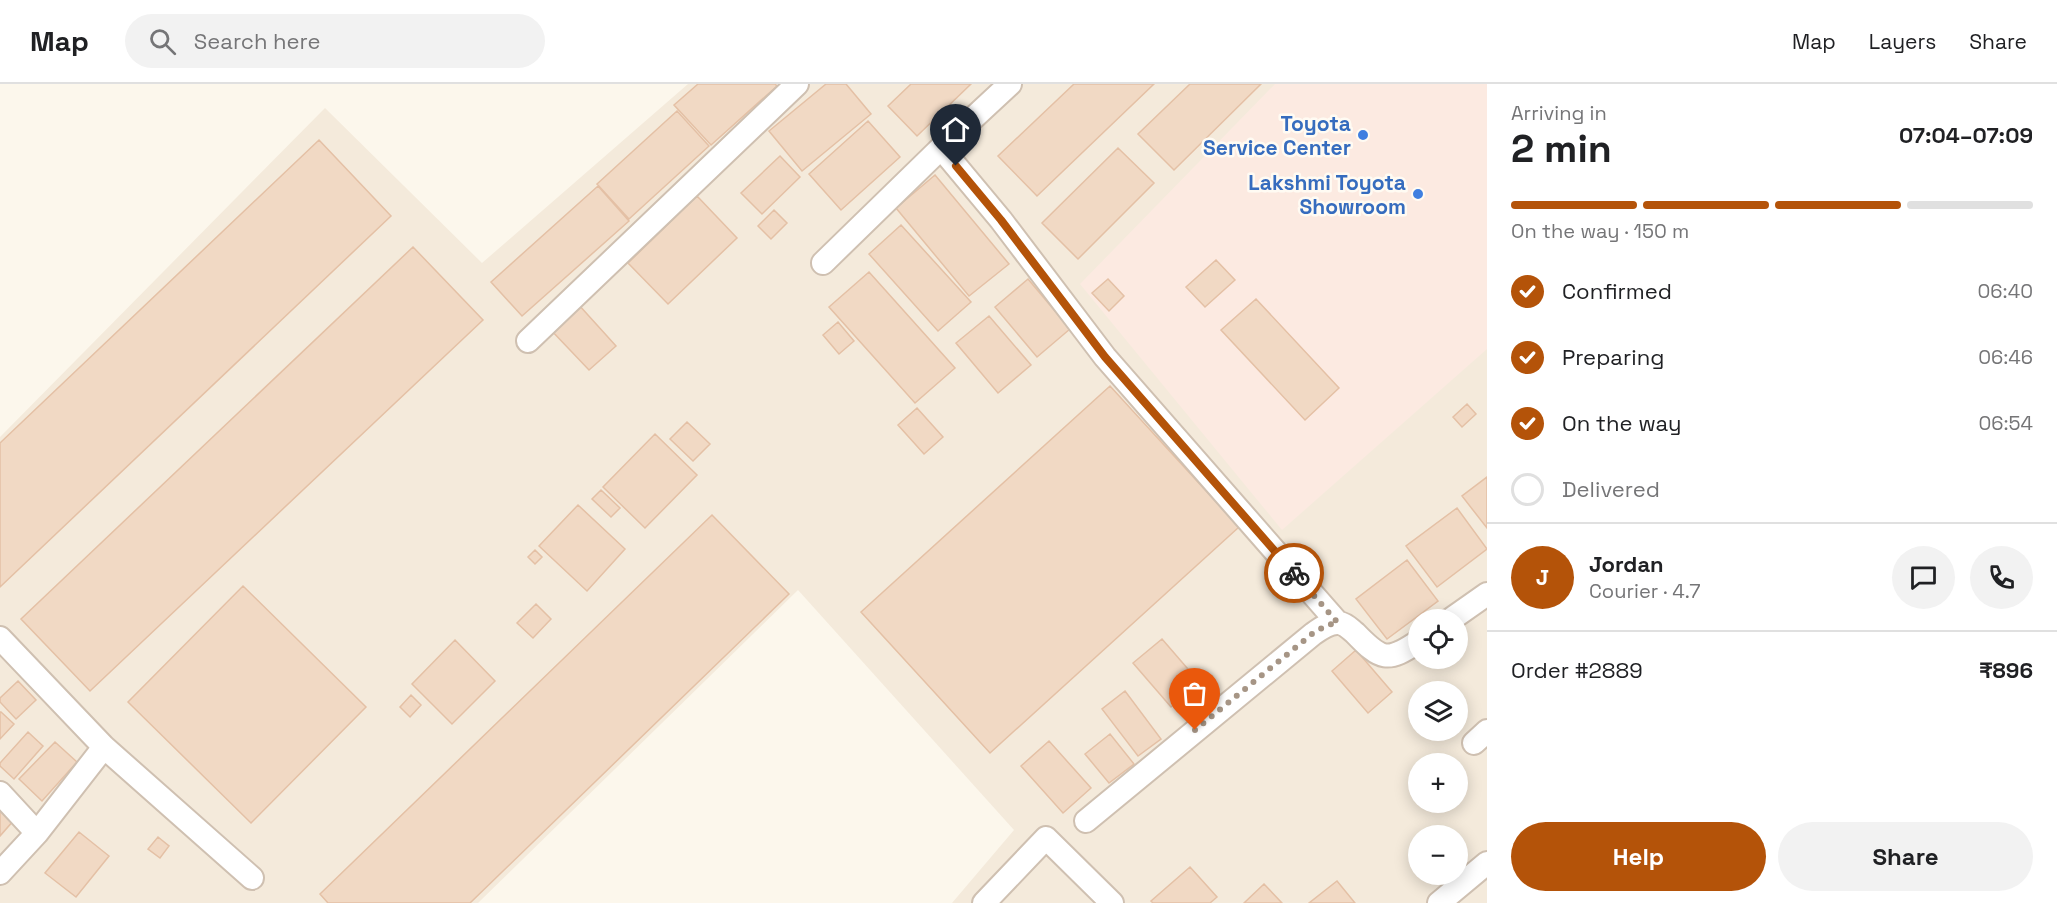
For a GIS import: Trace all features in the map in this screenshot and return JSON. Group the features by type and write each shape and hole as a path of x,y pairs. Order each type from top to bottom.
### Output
{"street":[{"path":"528,341 797,84"},
{"path":"823,263 1010,84"},
{"path":"941,148 1001,220 1105,357 1338,623"},
{"path":"1466,609 1487,594"},
{"path":"1086,821 1312,634 1327,625 1338,623 1348,626 1373,652 1384,656 1401,653 1408,648"},
{"path":"0,638 104,747 252,878"},
{"path":"0,873 37,833 104,747"},
{"path":"0,793 37,833"},
{"path":"984,903 1046,838 1102,900"},
{"path":"1439,903 1487,863"}],"shaded area":[{"path":"688,84 1487,84 1487,903 952,903 1014,830 798,590 478,903 0,903 0,437 325,108 482,263"},
{"path":"1275,84 1487,84 1487,349 1282,530 1080,284"}],"building":[{"path":"698,84 775,84 777,86 711,145 674,105"},
{"path":"826,84 846,84 871,114 802,171 769,131"},
{"path":"911,84 971,84 917,136 888,106"},
{"path":"1074,84 1154,84 1037,196 998,156"},
{"path":"1190,84 1261,84 1174,170 1138,134"},
{"path":"677,111 709,146 629,219 597,184"},
{"path":"868,121 900,157 841,210 809,174"},
{"path":"319,140 391,216 0,587 0,443"},
{"path":"1118,148 1154,183 1078,259 1042,223"},
{"path":"780,156 800,177 762,214 741,193"},
{"path":"935,175 1009,264 969,296 896,208"},
{"path":"598,186 629,221 522,316 491,282"},
{"path":"697,196 737,238 668,304 628,263"},
{"path":"774,210 787,223 771,239 758,226"},
{"path":"901,225 971,302 938,331 869,254"},
{"path":"413,247 483,320 90,691 21,619"},
{"path":"1216,260 1235,280 1205,307 1186,287"},
{"path":"869,272 955,368 915,403 829,307"},
{"path":"1028,279 1070,329 1037,357 995,307"},
{"path":"1108,279 1124,296 1109,311 1092,293"},
{"path":"1256,299 1339,388 1305,420 1221,330"},
{"path":"578,304 616,346 589,370 550,329"},
{"path":"989,316 1031,365 998,393 956,343"},
{"path":"838,322 854,341 839,354 823,335"},
{"path":"1110,386 1239,527 990,753 861,612"},
{"path":"1467,404 1476,414 1462,427 1453,417"},
{"path":"917,408 943,437 924,454 898,425"},
{"path":"687,422 710,444 693,461 670,439"},
{"path":"655,434 697,475 645,528 603,487"},
{"path":"1487,477 1487,528 1462,496"},
{"path":"601,490 620,508 611,517 592,499"},
{"path":"578,505 625,549 587,591 539,546"},
{"path":"1457,508 1487,549 1437,587 1406,546"},
{"path":"712,515 789,594 470,903 328,903 320,894"},
{"path":"535,550 542,557 535,564 528,557"},
{"path":"1407,560 1438,601 1427,609 1408,609 1408,623 1387,639 1356,599"},
{"path":"243,586 366,707 251,823 128,702"},
{"path":"536,604 551,619 533,638 517,623"},
{"path":"1162,639 1200,683 1171,707 1133,663"},
{"path":"455,640 495,681 452,724 412,684"},
{"path":"1356,650 1392,692 1368,713 1332,671"},
{"path":"18,681 36,700 16,719 0,702 0,698"},
{"path":"1125,691 1161,739 1138,756 1102,709"},
{"path":"411,695 421,705 410,717 400,707"},
{"path":"0,712 14,724 0,739"},
{"path":"28,732 43,746 14,779 0,766 0,763"},
{"path":"1110,734 1134,764 1109,783 1085,754"},
{"path":"1049,741 1091,788 1063,813 1021,766"},
{"path":"55,742 77,762 42,801 19,779"},
{"path":"0,808 14,820 0,836"},
{"path":"79,832 109,856 76,897 45,873"},
{"path":"158,837 169,846 160,858 148,849"},
{"path":"1190,867 1217,897 1210,903 1153,903 1151,901"},
{"path":"1337,881 1355,903 1309,903"},
{"path":"1264,884 1282,903 1244,903"}],"way so far":[{"path":"1195,730 1312,634 1327,625 1338,623 1294,573"}],"place":[{"name":"Toyota Service Center","path":"1363,135"},
{"name":"Lakshmi Toyota Showroom","path":"1418,194"}],"route":[{"path":"956,166 1001,220 1105,357 1294,573"}]}
